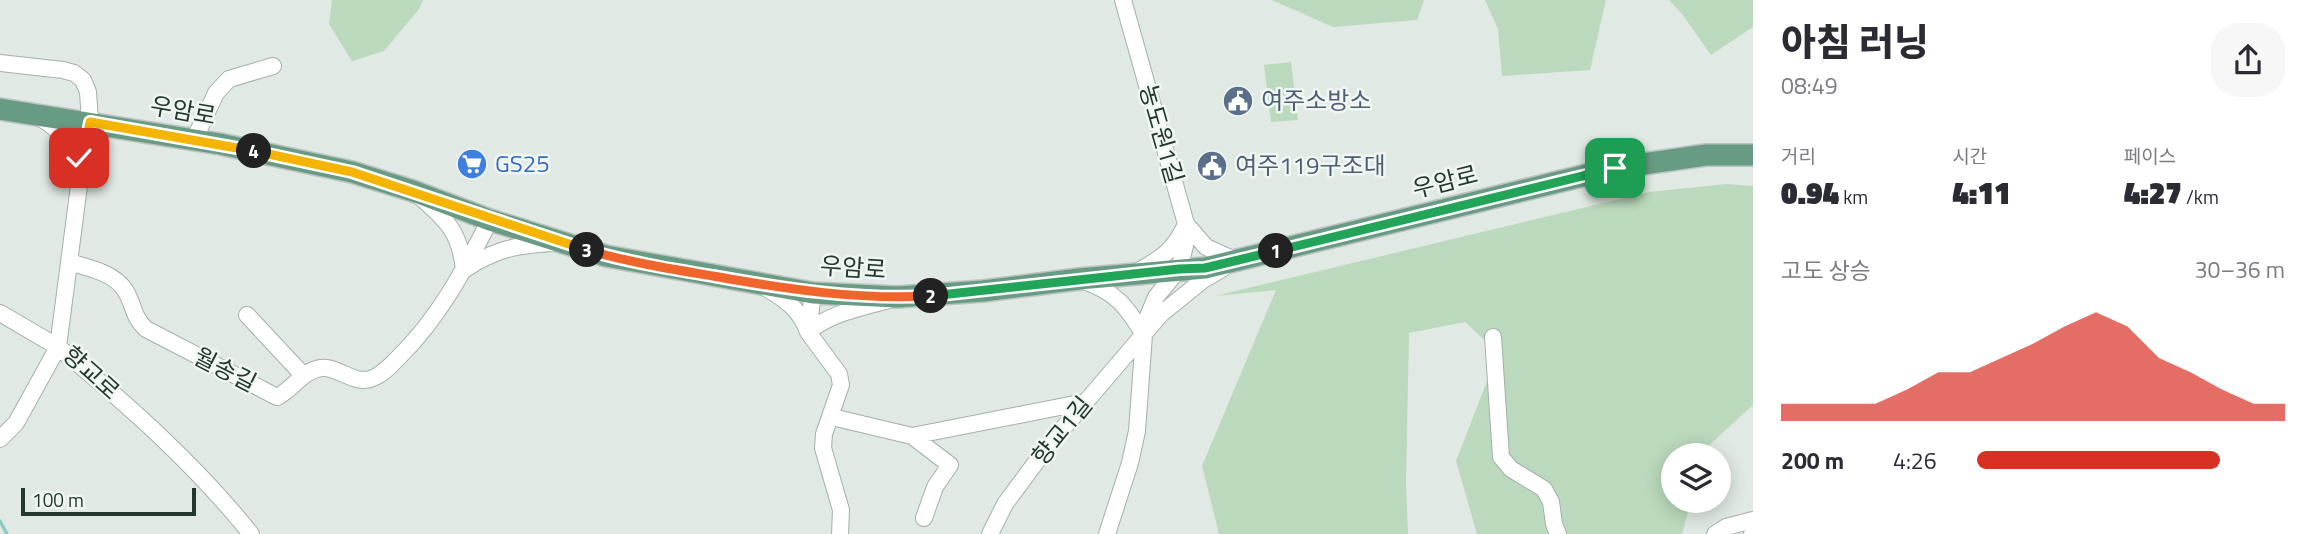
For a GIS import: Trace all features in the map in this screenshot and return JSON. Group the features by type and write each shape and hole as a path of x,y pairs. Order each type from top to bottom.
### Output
{"main road":[{"name":"우암로","path":"0,109 194,139 352,172 490,220 606,256 813,293 897,298 1205,268 1615,168 1706,155 1753,155"}],"street":[{"name":"농도원1길","path":"1123,0 1186,225 1185,246 1179,269"},
{"name":"향교로","path":"0,64 74,73 83,80 88,92 90,122 80,177 58,347 164,440 251,534"},
{"path":"194,139 216,93 229,79 273,66"},
{"path":"36,114 58,130 71,144 79,158 80,177"},
{"path":"413,191 439,213 452,229 462,248 464,270"},
{"path":"247,315 303,375 319,368 328,368 357,380 370,379 383,373 416,340 450,294 490,220"},
{"path":"1135,273 1164,256 1178,243 1186,225 1206,247 1237,261"},
{"path":"464,270 499,250 520,245 559,242"},
{"path":"1079,279 1099,286 1117,298 1129,310 1144,335 1161,314 1180,298 1203,280 1237,261"},
{"name":"월송길","path":"69,262 104,273 125,290 136,320 146,329 277,397 288,391 303,375"},
{"name":"향교1길","path":"1107,534 1125,483 1137,431 1144,335 1148,316 1156,298 1179,269"},
{"path":"758,284 797,309 808,332 839,374 841,386 824,434 823,448 841,510 840,534"},
{"path":"808,332 813,293"},
{"path":"808,332 818,323 832,317 897,298"},
{"path":"0,313 58,347 16,423 4,436"},
{"name":"향교1길","path":"990,534 1005,504 1048,446 1144,335"},
{"path":"1493,337 1501,457 1511,469 1544,489 1551,502 1558,534"},
{"path":"831,417 912,436 1085,402"},
{"path":"912,436 950,465 935,487 924,518"},
{"path":"1715,534 1726,527 1753,520"}],"green space":[{"path":"332,0 423,0 419,9 384,51 352,61 329,24"},
{"path":"1272,0 1424,0 1417,20 1333,27"},
{"path":"1485,0 1606,0 1590,70 1502,76 1498,29"},
{"path":"1669,0 1753,0 1753,27 1711,55"},
{"path":"1291,62 1298,120 1271,122 1264,65"},
{"path":"1727,184 1753,186 1753,405 1712,443 1661,443 1661,513 1688,513 1682,534 1477,534 1456,461 1498,353 1465,322 1409,333 1406,482 1408,534 1219,534 1202,466 1276,290 1215,296 1649,192"}],"waterway":[{"path":"0,521 7,534"}],"place":[{"name":"여주소방소","path":"1238,101"},
{"name":"GS25","path":"472,164"},
{"name":"여주119구조대","path":"1212,166"}],"route":[{"path":"79,158 80,177 90,122 194,139 352,172 490,220 606,256 813,293 897,298 1205,268 1615,168"}]}
